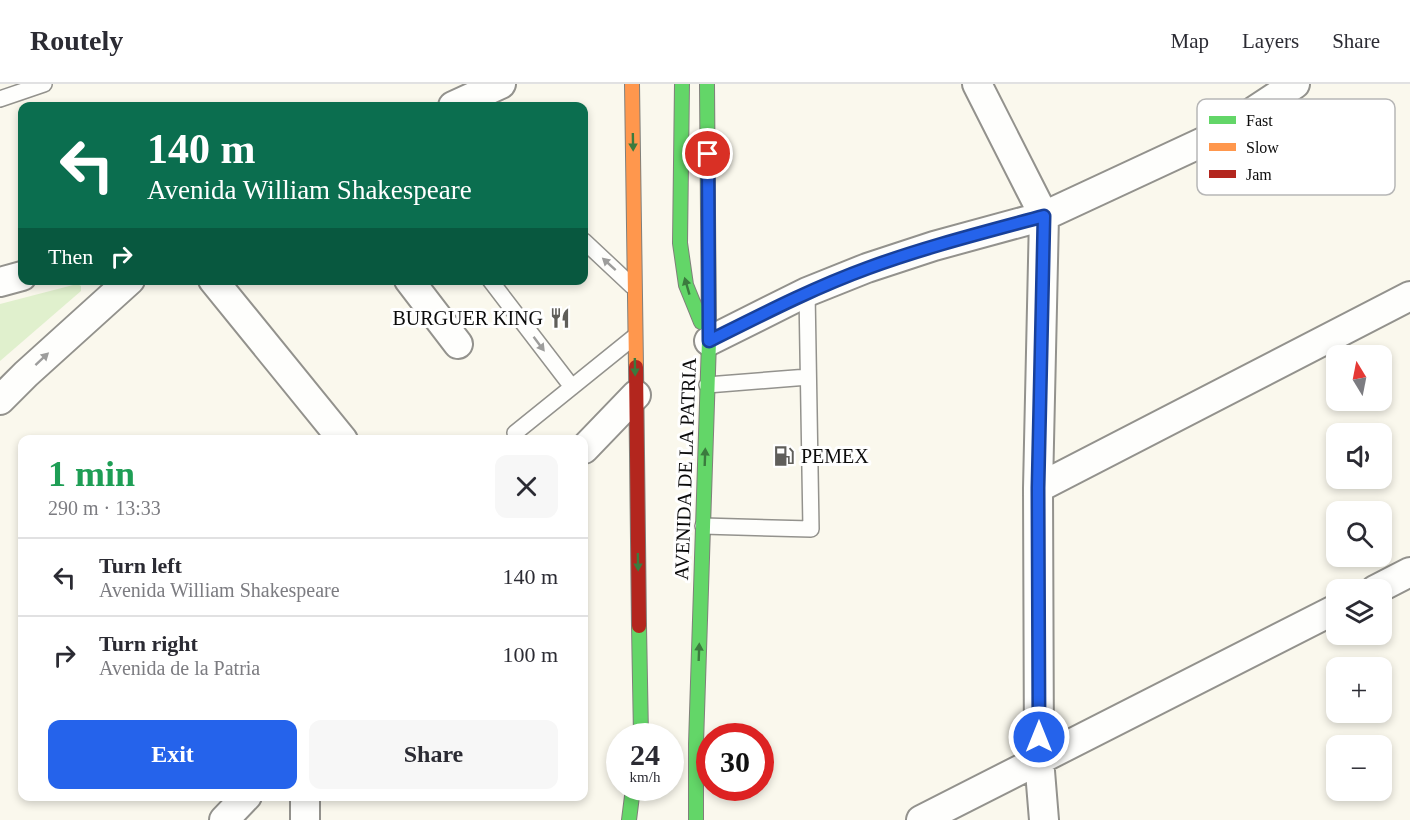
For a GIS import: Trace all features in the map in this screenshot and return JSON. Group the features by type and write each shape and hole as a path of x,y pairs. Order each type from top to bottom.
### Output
{"main road":[{"path":"632,84 641,723"},
{"path":"682,84 680,243 686,285 709,341"},
{"name":"AVENIDA DE LA PATRIA","path":"696,820 697,710 709,341 707,84"},
{"path":"697,710 709,809"},
{"path":"629,820 631,801"},
{"path":"642,801 642,820"}],"street":[{"path":"462,102 501,84"},
{"path":"977,84 1044,216 1038,488 1039,759 1044,820"},
{"path":"1272,99 1295,84"},
{"path":"709,341 807,292 867,268 934,246 1044,216 1197,145"},
{"path":"0,282 18,277"},
{"path":"0,400 60,342 124,285"},
{"path":"217,285 339,435"},
{"path":"413,285 458,344"},
{"path":"1038,488 1410,297"},
{"path":"588,445 636,395"},
{"path":"1392,581 1410,572"},
{"path":"921,820 1326,614"},
{"path":"224,820 242,801"},
{"path":"305,801 305,820"}],"lane":[{"path":"0,99 44,84"},
{"path":"588,245 634,288"},
{"path":"494,285 572,387"},
{"path":"703,526 811,529 807,292"},
{"path":"515,433 635,336"},
{"path":"707,385 808,377"}],"green space":[{"path":"73,285 81,286 81,291 0,361 0,304"}],"traffic: fast":[{"path":"682,84 680,243 686,285 701,322"},
{"path":"696,820 696,744 709,341 707,84"},
{"path":"639,626 641,723"},
{"path":"629,820 631,801"}],"traffic: slow":[{"path":"632,84 636,367"}],"traffic: jam":[{"path":"636,367 639,626"}],"place":[{"name":"BURGUER KING","path":"560,318"},
{"name":"PEMEX","path":"784,456"}],"route":[{"path":"708,154 709,341 807,292 867,268 934,246 1044,216 1038,488 1039,737"}]}
